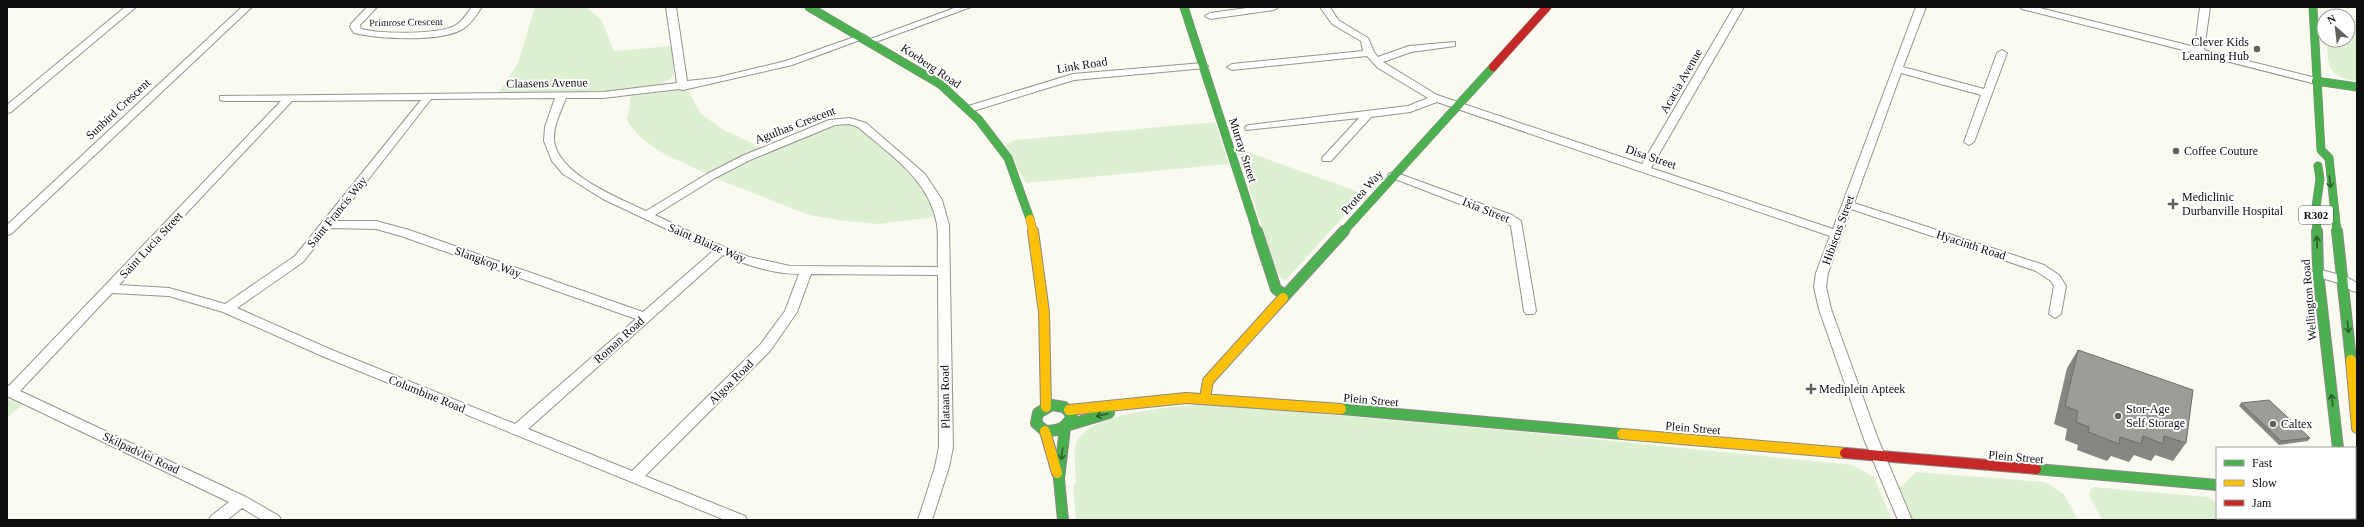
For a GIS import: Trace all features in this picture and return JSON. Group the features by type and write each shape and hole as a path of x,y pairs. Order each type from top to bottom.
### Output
{"main road":[{"name":"Koeberg Road","path":"809,7 866,39 940,84 969,109 997,140 1008,158 1030,212 1040,264 1048,361 1046,407"},
{"name":"Murray Street","path":"1184,7 1276,289 1285,295"},
{"name":"Protea Way","path":"1205,398 1208,381 1547,7"},
{"name":"Wellington Road","path":"2313,7 2321,150 2317,156 2320,179 2316,207 2319,277 2338,447"},
{"path":"2316,81 2357,88"},
{"name":"Wellington Road","path":"2321,150 2329,158 2350,286 2357,428"},
{"name":"Koeberg Road","path":"1048,361 1055,383"},
{"path":"1059,395 1072,417 1067,427 1059,479"},
{"name":"Plein Street","path":"1066,408 1205,398 2216,485"},
{"name":"Plein Street","path":"1067,427 1168,400"},
{"path":"1066,408 1055,405 1046,407 1038,413 1036,419 1039,427 1045,430 1054,432 1067,427"},
{"path":"1045,430 1059,479 1063,520"}],"street":[{"path":"7,110 131,7"},
{"name":"Sunbird Crescent","path":"7,230 247,7"},
{"name":"Primrose Crescent","path":"372,7 354,27 357,31 371,34 442,33 458,28 477,7"},
{"path":"671,7 683,87"},
{"name":"Claasens Avenue","path":"224,98 603,95 683,87 751,73 866,39 966,7"},
{"path":"1210,16 1274,7"},
{"name":"Disa Street","path":"1325,7 1335,22 1365,40 1369,53 1376,61 1422,91 1437,98 1836,234"},
{"name":"Acacia Avenue","path":"1645,169 1739,7"},
{"name":"Hibiscus Street","path":"1905,520 1878,456 1821,295 1822,273 1921,7"},
{"path":"2025,7 2316,81"},
{"path":"2066,17 2071,7"},
{"path":"2199,51 2205,7"},
{"path":"1376,61 1409,49 1452,44"},
{"path":"1232,67 1369,53"},
{"path":"1969,142 1984,96 2002,53"},
{"name":"Link Road","path":"969,109 1073,77 1203,66"},
{"path":"1896,72 1984,96"},
{"name":"Saint Blaize Way","path":"561,96 550,128 549,141 557,161 567,172 582,183 646,216 720,251 760,264 806,271 943,271"},
{"name":"Saint Lucia Street","path":"9,391 110,289 290,97"},
{"name":"Saint Francis Way","path":"227,309 294,262 328,224 428,97"},
{"path":"1250,128 1410,109 1437,98"},
{"path":"1327,159 1368,113"},
{"name":"Agulhas Crescent","path":"646,216 711,176 746,158 833,122 855,121 862,125 914,168 932,191 940,209 943,225 943,271"},
{"name":"Ixia Street","path":"1394,175 1508,218 1517,224 1530,311"},
{"name":"Hyacinth Road","path":"1847,204 2040,268 2050,274 2060,286 2061,290 2055,314"},
{"name":"Slangkop Way","path":"328,224 376,225 405,232 644,317"},
{"name":"Roman Road","path":"517,430 720,251"},
{"name":"Algoa Road","path":"634,478 765,348 791,312 806,271"},
{"name":"Plataan Road","path":"926,520 942,467 946,447 943,271"},
{"path":"2319,277 2350,286"},
{"name":"Columbine Road","path":"110,289 169,292 227,309 327,353 740,520"},
{"name":"Skilpadvlei Road","path":"9,391 241,501 274,520"},
{"path":"216,520 241,501"}],"green space":[{"path":"535,7 586,7 601,19 614,51 672,46 674,75 664,82 645,88 620,91 592,93 498,93 518,63"},
{"path":"2357,20 2357,81 2340,77 2335,73 2331,69 2327,48 2356,48"},
{"path":"688,89 700,113 722,129 762,148 707,174 662,153 634,131 627,120 631,96"},
{"path":"1215,122 1229,164 1026,183 1005,145 1016,140"},
{"path":"848,123 857,127 893,157 913,177 930,202 936,217 879,224 844,221 809,215 715,178 756,158 834,126"},
{"path":"1248,152 1364,194 1286,280 1282,279 1276,270 1238,153"},
{"path":"7,396 23,404 7,418"},
{"path":"1213,404 1534,433 1853,465 1874,477 1892,520 1076,520 1073,486 1076,482 1075,446 1085,432 1099,423 1138,412 1180,406"},
{"path":"1916,472 2045,482 2064,494 2078,520 1913,520 1898,486 1902,486"},
{"path":"2094,487 2207,497 2216,502 2216,519 2230,520 2102,520 2088,493 2090,494 2090,490"}],"building":[{"name":"Stor-Age Self Storage","path":"2078,350 2193,390 2186,443 2164,436 2163,444 2143,436 2141,444 2120,437 2119,444 2088,432 2089,427 2076,422 2078,411 2065,406"},
{"name":"Caltex","path":"2269,400 2310,438 2281,441 2241,403"}],"traffic: fast":[{"path":"809,7 940,84 979,120 1008,158 1030,219"},
{"path":"1184,7 1276,289 1285,295"},
{"path":"2313,7 2321,150 2329,158 2351,360"},
{"path":"1283,298 1493,67"},
{"path":"2316,81 2357,87"},
{"path":"2318,166 2320,179 2316,207 2318,273 2338,447"},
{"path":"1052,405 1064,407 1072,415 1068,424 1062,429 1045,431 1036,423 1038,413 1052,405"},
{"path":"1341,409 1622,434"},
{"path":"1069,425 1109,413"},
{"path":"1063,520 1059,479 1065,428"},
{"path":"2036,469 2216,485"}],"traffic: slow":[{"path":"1030,219 1039,266 1044,312 1047,359 1046,407"},
{"path":"1205,398 1208,381 1283,298"},
{"path":"2351,360 2357,428"},
{"path":"1069,410 1186,398 1341,409"},
{"path":"1045,431 1057,473"},
{"path":"1622,434 1845,453"}],"traffic: jam":[{"path":"1493,67 1547,7"},
{"path":"1845,453 2036,469"}],"place":[{"name":"Clever Kids Learning Hub","path":"2257,49"},
{"name":"Coffee Couture","path":"2176,151"},
{"name":"Mediclinic Durbanville Hospital","path":"2173,204"},
{"name":"Mediplein Apteek","path":"1811,389"},
{"name":"Stor-Age Self Storage","path":"2118,416"},
{"name":"Caltex","path":"2273,424"}]}
